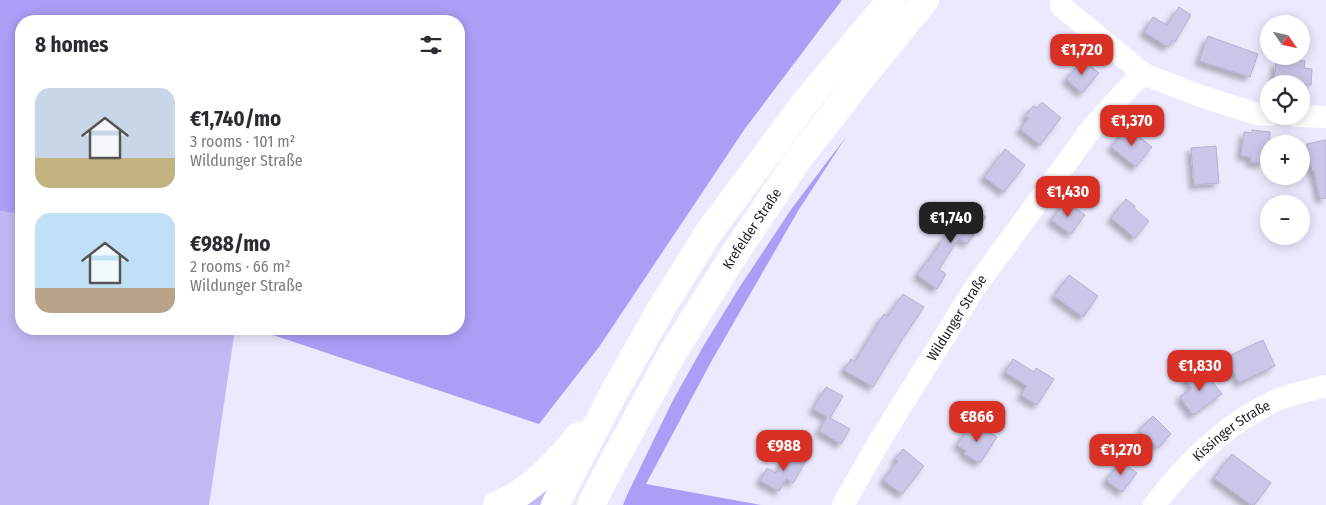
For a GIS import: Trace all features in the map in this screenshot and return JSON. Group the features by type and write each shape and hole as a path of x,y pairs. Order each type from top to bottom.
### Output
{"highway":[{"path":"555,505 613,394 709,232 804,104 891,0"},
{"name":"Krefelder Straße","path":"591,505 672,354 735,253 800,158 925,0"},
{"path":"498,505 511,500 549,470 613,394"},
{"path":"602,505 605,476"}],"street":[{"path":"1061,6 1144,74 1200,96 1260,114"},
{"name":"Wildunger Straße","path":"843,505 880,440 976,286 1092,128 1131,84 1144,74"},
{"path":"1310,116 1326,117"},
{"name":"Kissinger Straße","path":"1154,505 1198,455 1227,430 1254,412 1281,398 1326,386"}],"shaded area":[{"path":"0,0 842,0 744,130 599,347 539,424 273,335 465,335 465,15 15,15 15,213 0,211"},
{"path":"846,137 798,211 711,362 646,484 761,505 623,505 672,402 704,345 792,208"},
{"path":"0,211 15,213 15,335 234,335 209,505 0,505"},
{"path":"550,486 540,505 514,505"}],"building":[{"path":"1179,7 1191,15 1175,42 1172,40 1168,47 1144,32 1153,17 1167,25"},
{"path":"1208,36 1258,54 1250,77 1199,61"},
{"path":"1083,60 1099,73 1082,93 1066,79"},
{"path":"1276,65 1304,65 1304,68 1312,69 1311,85 1310,75 1275,75"},
{"path":"1042,102 1061,118 1040,145 1020,129 1029,118 1025,116 1033,106 1037,108"},
{"path":"1127,127 1152,147 1136,167 1111,147"},
{"path":"1252,130 1270,132 1270,135 1260,135 1260,164 1250,162 1251,157 1241,156 1244,132 1252,133"},
{"path":"1326,140 1326,198 1320,199 1310,160 1310,143"},
{"path":"1216,146 1219,183 1194,185 1191,148"},
{"path":"1005,149 1025,165 1004,192 984,177"},
{"path":"1126,199 1149,221 1135,238 1111,218"},
{"path":"1065,201 1085,215 1071,234 1051,220"},
{"path":"967,204 986,217 967,244 959,238 939,269 946,274 937,289 917,275"},
{"path":"1069,275 1098,296 1083,317 1054,296"},
{"path":"903,294 924,307 873,387 844,370 851,359 855,362 884,314 888,316"},
{"path":"1263,340 1275,366 1239,383 1227,357"},
{"path":"1013,359 1034,372 1036,368 1054,379 1037,405 1021,395 1027,386 1005,372"},
{"path":"1197,368 1205,378 1208,376 1222,394 1193,415 1180,397 1192,388 1185,378"},
{"path":"826,387 843,396 830,418 850,429 841,444 819,431 827,417 813,409"},
{"path":"1153,416 1171,434 1158,448 1139,430"},
{"path":"969,427 977,433 981,427 997,437 980,463 964,454 966,451 957,445"},
{"path":"903,449 924,466 902,494 883,480 898,461 895,460"},
{"path":"789,451 806,461 793,483 786,479 779,491 760,481 767,468 776,473"},
{"path":"1232,454 1271,483 1254,505 1251,505 1214,478"},
{"path":"1121,461 1137,473 1122,492 1106,480"}]}
